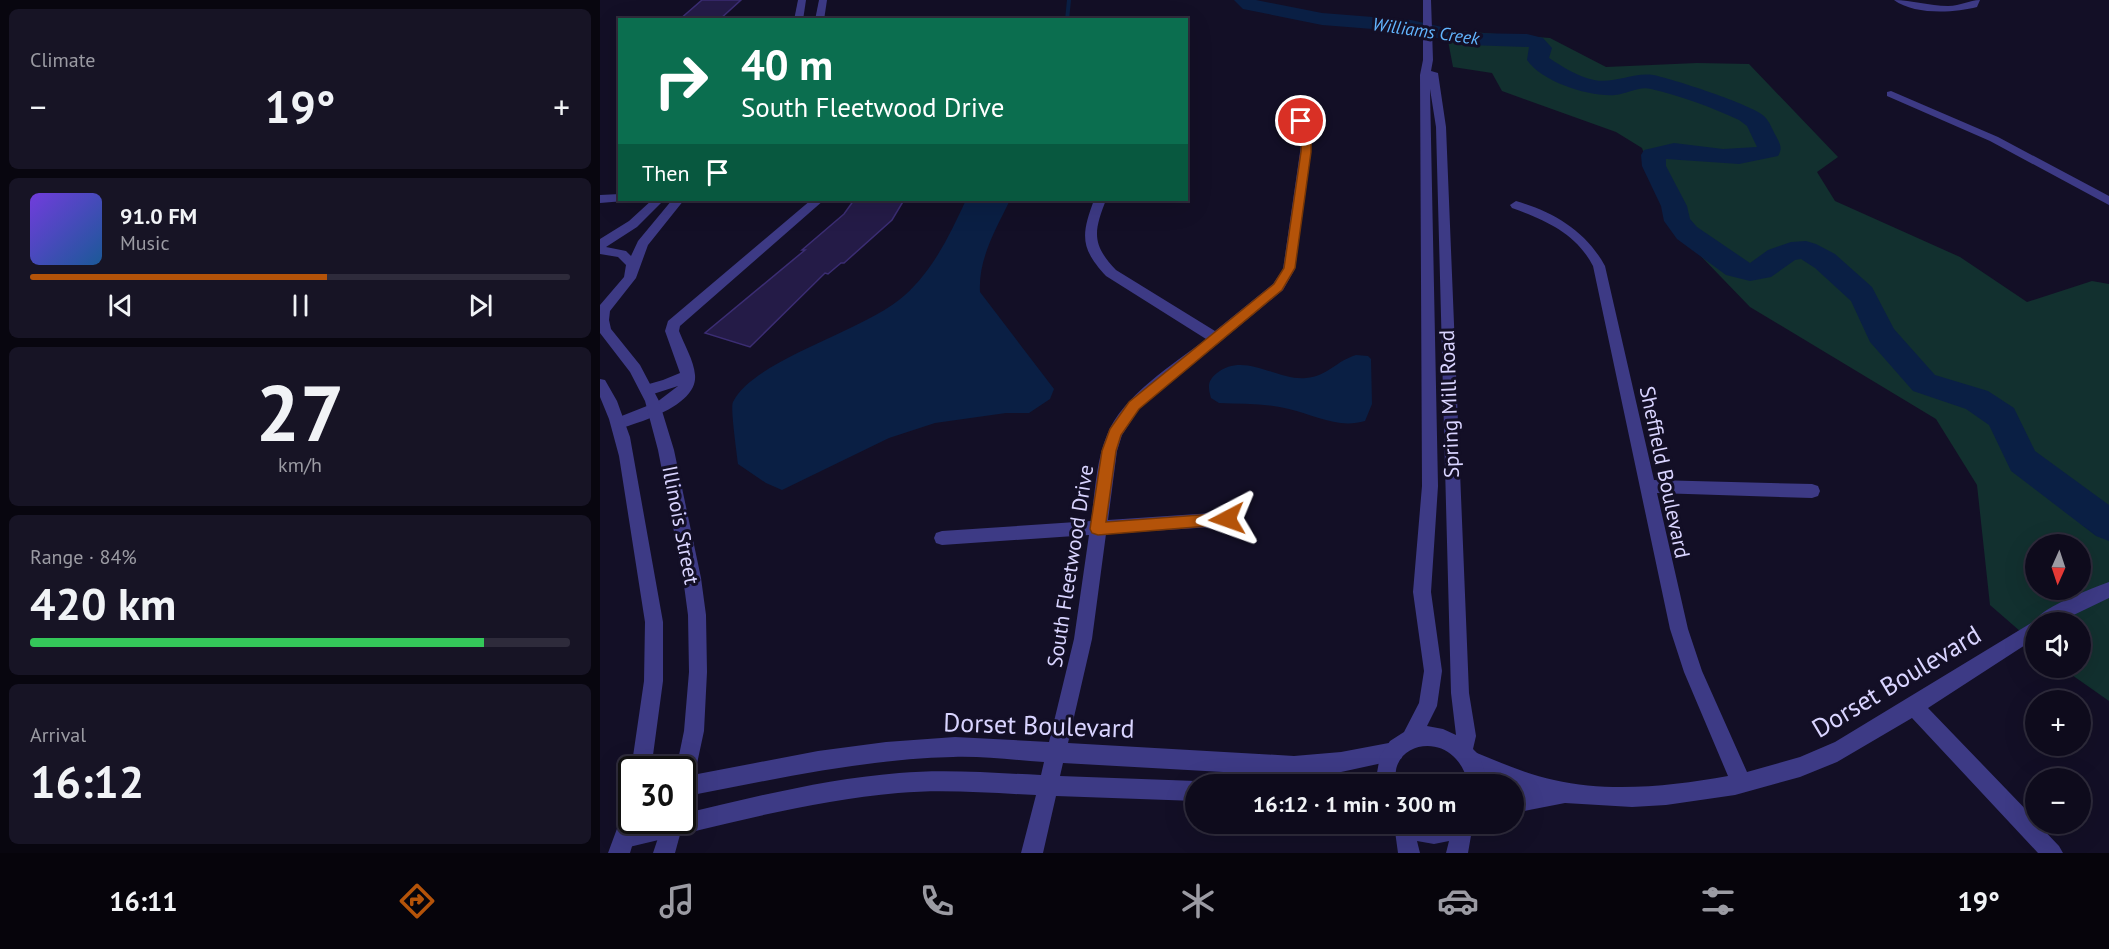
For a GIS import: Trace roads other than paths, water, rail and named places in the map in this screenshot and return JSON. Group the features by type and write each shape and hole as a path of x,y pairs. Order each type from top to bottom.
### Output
{"street":[{"path":"798,18 802,0"},
{"path":"819,18 823,0"},
{"name":"Spring Mill Road","path":"1412,738 1414,729 1428,706 1433,672 1422,592 1430,486 1425,75 1428,60 1427,0"},
{"path":"1898,0 1923,7 1963,8 1974,4 1976,0"},
{"name":"Spring Mill Road","path":"1428,60 1434,76 1441,127 1460,693 1468,755 1475,774"},
{"path":"1892,94 1986,135 2109,201"},
{"name":"South Fleetwood Drive","path":"1032,853 1083,639 1109,451 1115,433 1134,405 1278,287 1289,268 1306,152 1307,136 1301,121"},
{"path":"600,199 618,198"},
{"path":"600,245 633,225 657,201"},
{"path":"600,306 624,287 642,244 677,201"},
{"path":"619,423 672,400 685,389 688,375 672,331 673,324 817,201"},
{"path":"1100,201 1089,237 1091,250 1098,261 1111,273 1215,338"},
{"name":"Sheffield Boulevard","path":"1516,205 1550,218 1568,228 1584,241 1593,253 1602,276 1679,629 1693,672 1741,782"},
{"path":"600,250 622,254 628,258 632,271"},
{"name":"Illinois Street","path":"624,287 603,310 603,325 647,390 654,409 666,450 692,578 697,615 698,672 694,731 689,756"},
{"path":"647,390 672,384 688,375"},
{"name":"Illinois Street","path":"600,384 619,423 649,590 655,651 643,756"},
{"path":"1647,486 1812,491"},
{"path":"942,538 1227,519"},
{"path":"2061,612 2109,590"},
{"name":"Dorset Boulevard","path":"1412,738 1425,735 1439,736 1452,741 1468,755 1509,778 1567,793 1669,795 1741,782 1828,755 1862,738 2025,635"},
{"path":"1914,706 2052,853"},
{"path":"1386,774 1388,764 1394,752 1412,738"},
{"name":"Dorset Boulevard","path":"696,784 796,764 905,748 955,747 1052,770 1185,789"},
{"name":"Dorset Boulevard","path":"696,819 777,800 866,785 940,781 1052,770 1238,765 1294,766 1341,762 1394,752"},
{"name":"Dorset Boulevard","path":"1524,801 1567,793"},
{"name":"Dorset Boulevard","path":"622,845 649,834"},
{"path":"664,853 670,834"},
{"path":"1405,834 1408,853"},
{"path":"1457,853 1461,834"}],"water":[{"path":"966,201 1010,201 985,256 980,292 1054,389 1050,399 1029,413 1006,413 935,423 889,438 782,490 766,483 738,464 732,406 745,387 763,372 865,321 905,295 925,274"},
{"path":"1356,355 1368,356 1371,359 1372,404 1365,421 1336,422 1281,407 1219,403 1211,398 1210,382 1217,373 1227,367 1249,366 1295,378 1306,378 1314,377"}],"waterway":[{"path":"1067,18 1069,0"},
{"name":"Williams Creek","path":"1244,0 1250,5 1322,19 1411,26 1468,39 1536,42 1541,48 1538,60 1575,82 1605,88 1616,88 1638,82 1653,82 1747,115 1759,125 1769,144 1769,151 1755,155 1715,156 1674,150 1653,155 1654,166 1674,206 1677,221 1687,233 1736,268 1750,272 1761,270 1778,256 1791,251 1806,250 1825,261 1862,294 1881,334 1924,383 1977,400 2002,417 2023,461 2109,525"}]}
